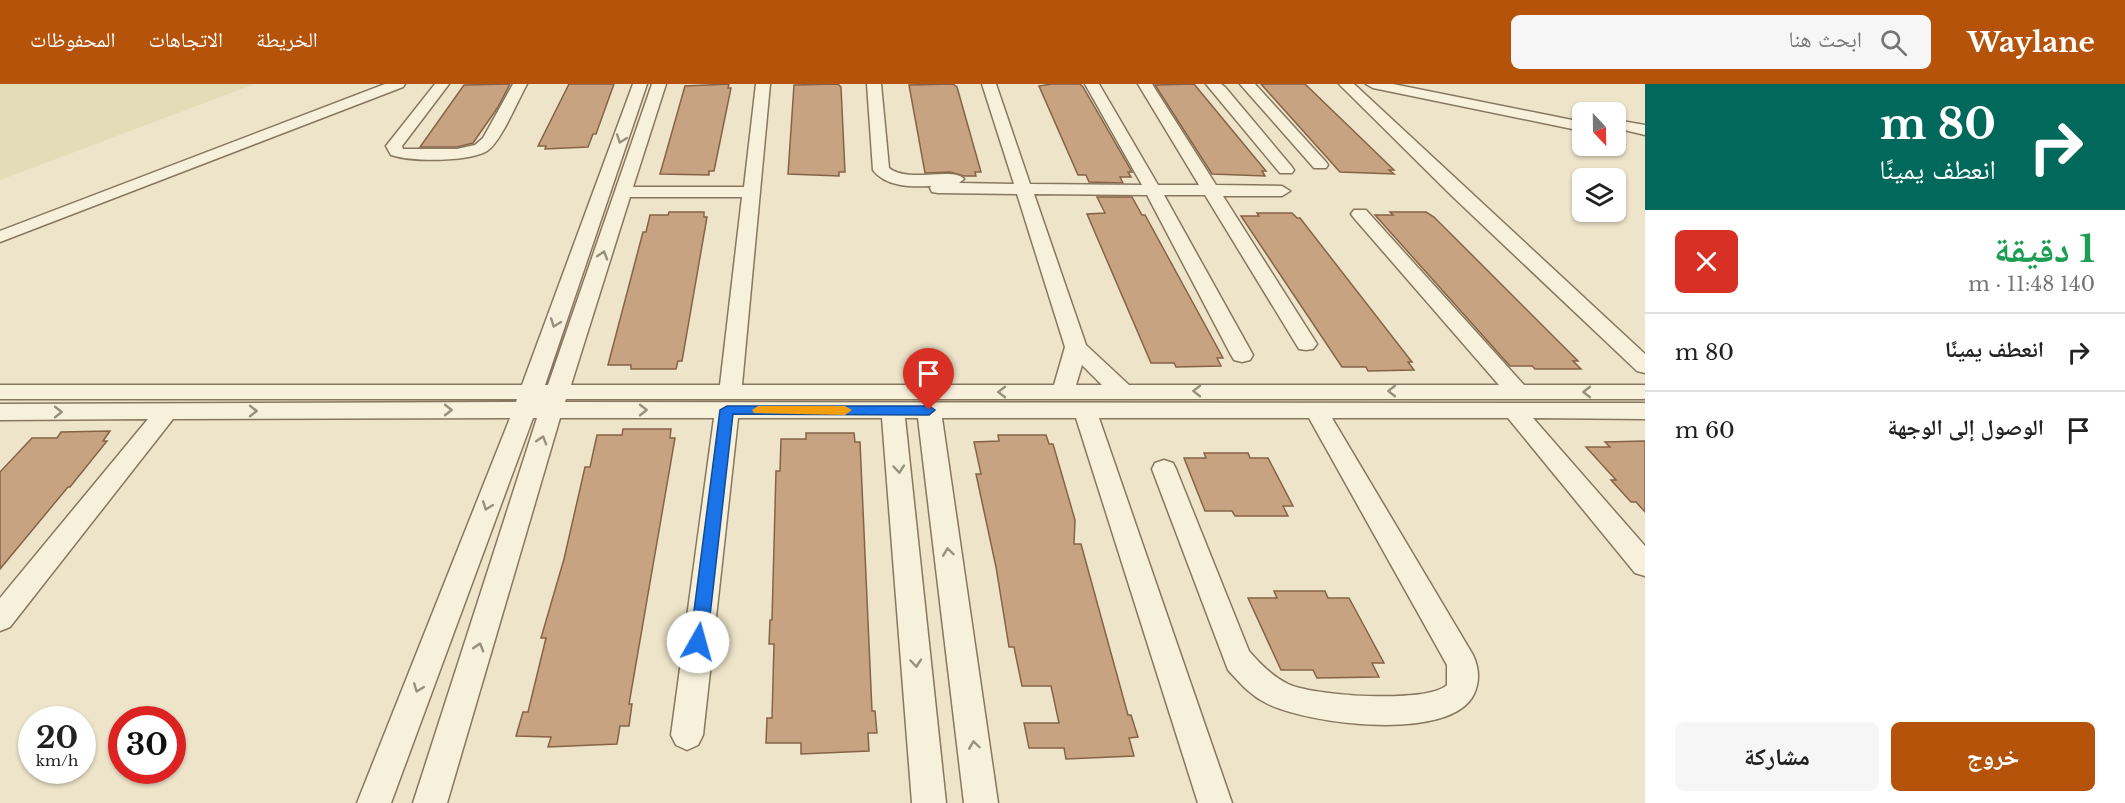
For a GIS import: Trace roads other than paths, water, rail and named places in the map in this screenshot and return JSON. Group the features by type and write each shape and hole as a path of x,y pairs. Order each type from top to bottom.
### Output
{"street":[{"path":"0,227 371,84"},
{"path":"0,237 398,84"},
{"path":"442,84 394,146 397,152 407,155 457,154 481,148 489,140 520,84"},
{"path":"374,803 527,401 640,84"},
{"path":"430,803 555,401 659,84"},
{"path":"687,735 728,401 763,84"},
{"path":"874,84 880,167 884,174 902,180 1153,190 1282,191"},
{"path":"989,84 1076,347 1123,392"},
{"path":"1092,84 1153,190 1242,355"},
{"path":"1145,84 1306,344"},
{"path":"1213,84 1286,170"},
{"path":"1247,84 1320,165"},
{"path":"1346,84 1645,366"},
{"path":"1373,84 1572,125"},
{"path":"1428,84 1572,115"},
{"path":"1626,125 1645,130"},
{"path":"1626,136 1645,140"},
{"path":"938,188 1023,184"},
{"path":"624,192 752,192"},
{"path":"1360,213 1515,401 1645,565"},
{"path":"1063,392 1076,347"},
{"path":"2,409 527,401 728,401 1123,392 1515,401 1645,411"},
{"path":"728,401 893,410 1316,411 1645,392"},
{"path":"2,409 167,411 527,401"},
{"path":"893,410 929,803"},
{"path":"929,410 981,803"},
{"path":"0,618 167,411"},
{"path":"1085,411 1215,803"},
{"path":"1164,469 1239,662 1258,681 1282,696 1310,706 1431,708 1448,703 1460,693 1464,680 1462,664 1316,411"}]}
